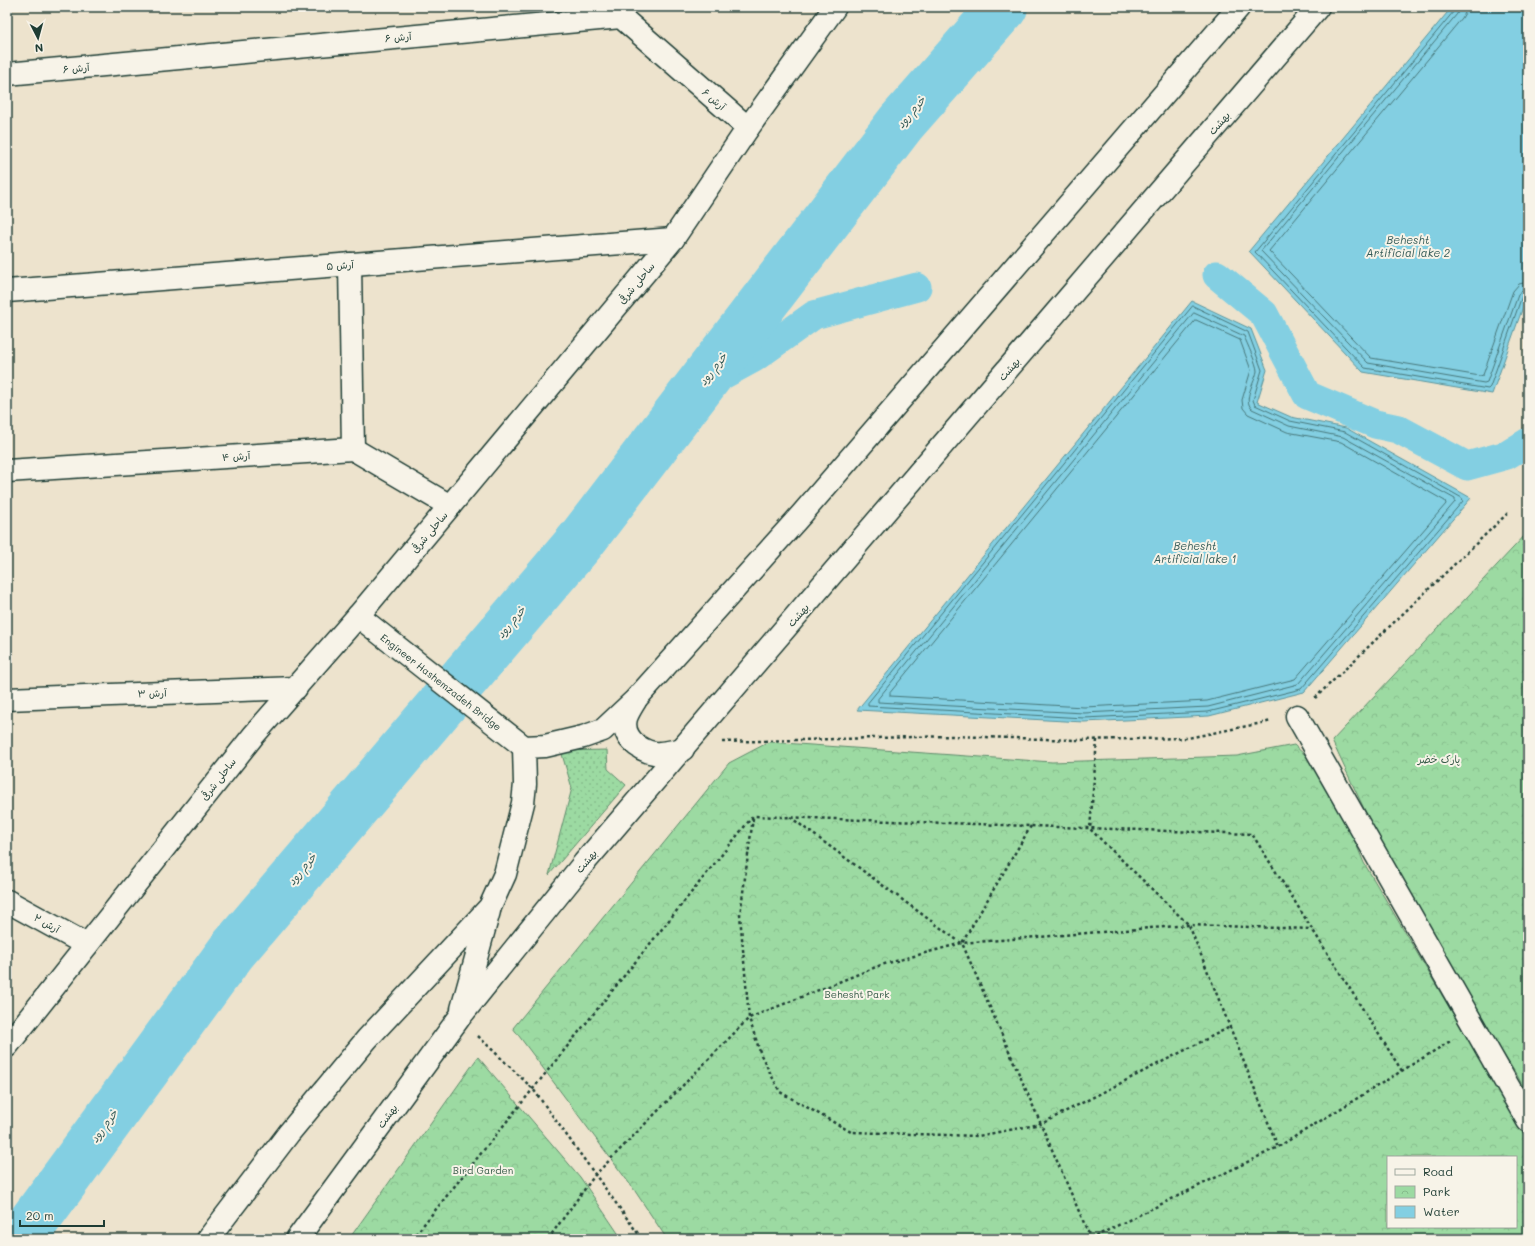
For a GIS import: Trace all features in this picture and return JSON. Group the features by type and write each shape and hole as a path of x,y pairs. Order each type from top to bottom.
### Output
{"main road":[{"name":"ساحلی شرقی","path":"7,1046 253,736 358,616 673,239 748,128 835,7"},
{"path":"459,1018 490,906 505,874 523,803 525,784 524,747 545,746 583,737 603,730 635,700 802,515 1239,7"},
{"name":"بهشت","path":"297,1239 459,1018 584,863 1318,7"},
{"name":"آرش ۶","path":"7,74 620,12 748,128"},
{"name":"آرش ۵","path":"7,291 673,239"},
{"path":"350,264 353,449 450,506"},
{"name":"آرش ۴","path":"7,471 353,449"},
{"name":"Engineer Hashemzadeh Bridge","path":"358,616 524,747"},
{"name":"آرش ۳","path":"7,699 296,688"},
{"path":"635,700 626,718 627,733 632,742 643,749 655,753 685,746"},
{"path":"1297,716 1528,1121"},
{"name":"آرش ۲","path":"7,901 87,945"},
{"path":"208,1239 289,1133 367,1039 490,906"}],"path":[{"path":"685,746 952,736 1097,740 1188,738 1297,716 1509,512"},
{"path":"1090,829 1097,740"},
{"path":"753,816 1252,834 1402,1071"},
{"path":"753,816 740,915 749,1018 761,1055 780,1092 851,1132 978,1136 1041,1124 1230,1027"},
{"path":"412,1239 753,816"},
{"path":"790,817 962,943 1090,1239 1278,1147 1474,1026"},
{"path":"962,943 1031,826"},
{"path":"1090,829 1188,925 1278,1147"},
{"path":"548,1239 595,1175 749,1018 881,966 962,943 1188,925 1312,929"},
{"path":"459,1018 533,1088 642,1239"}],"green space":[{"name":"پارک خضر","path":"1528,532 1528,1096 1518,1077 1413,912 1332,741"},
{"name":"Behesht Park","path":"769,742 1052,762 1237,756 1294,745 1327,775 1364,863 1528,1141 1528,1239 667,1239 635,1191 513,1028 729,763"},
{"path":"607,750 608,769 626,785 549,875 572,788 561,751"},
{"name":"Bird Garden","path":"478,1057 580,1177 622,1239 349,1239"}],"water":[{"name":"Behesht Artificial lake 2","path":"1452,7 1528,7 1528,293 1492,394 1363,372 1249,251"},
{"name":"Behesht Artificial lake 1","path":"1192,301 1251,329 1267,370 1257,402 1291,417 1346,428 1471,498 1304,692 1209,716 1084,722 857,710"}],"waterway":[{"name":"خرم رود","path":"22,1239 232,951 580,542 901,123 1003,7"},
{"path":"1217,275 1264,314 1307,395 1375,424 1398,429 1467,466 1507,455 1528,442"},
{"path":"697,389 754,358 814,315 917,287"}]}
